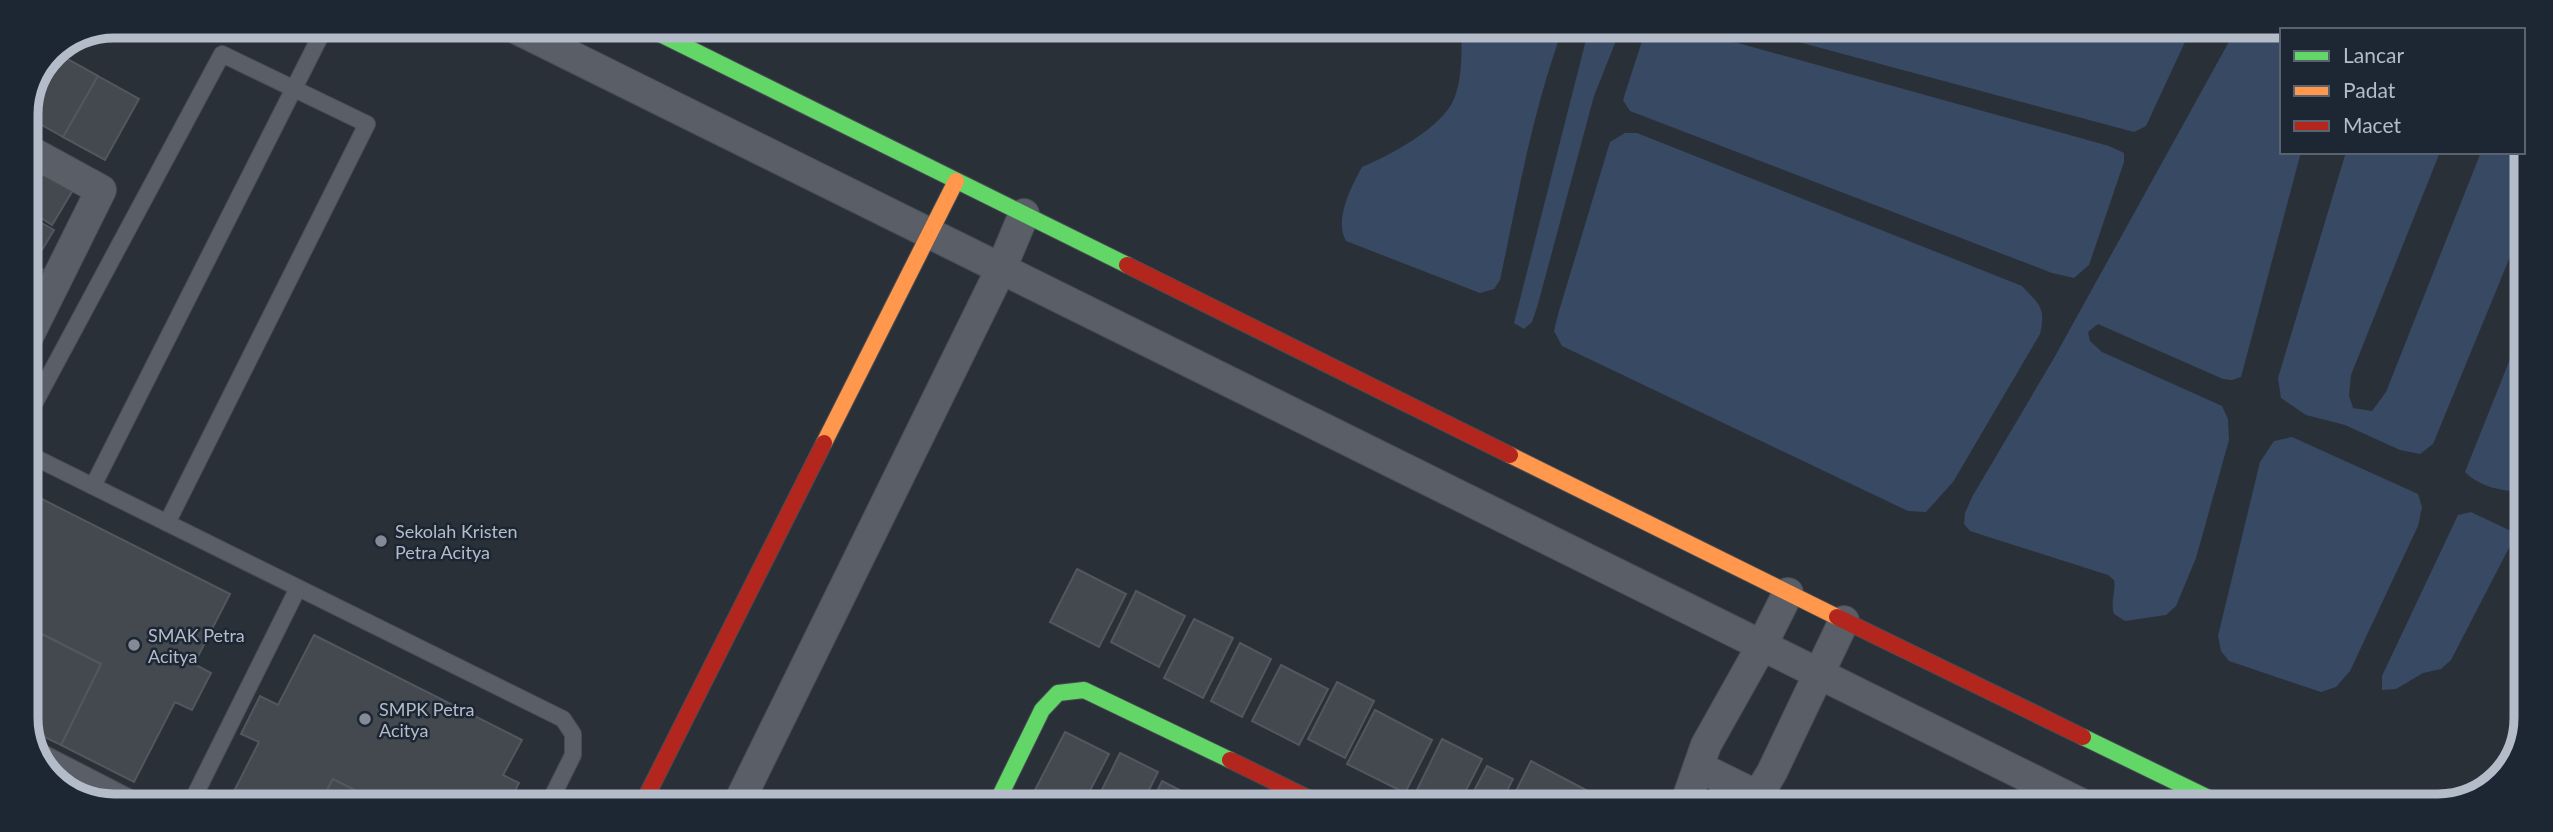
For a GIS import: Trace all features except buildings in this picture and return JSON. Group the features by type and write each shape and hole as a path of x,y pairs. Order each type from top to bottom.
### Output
{"street":[{"path":"535,38 2061,794"},
{"path":"668,38 2198,794"},
{"path":"38,156 101,190 38,316"},
{"path":"648,794 956,181"},
{"path":"742,794 1001,269 1024,214"},
{"path":"1689,794 1706,745 1788,593"},
{"path":"1758,794 1844,621"},
{"path":"1001,794 1042,710 1058,693 1084,690 1299,794"},
{"path":"1699,767 1745,794"}],"lane":[{"path":"93,486 319,38"},
{"path":"38,396 222,54 367,124 167,523"},
{"path":"39,459 563,719 573,734 573,755 554,794"},
{"path":"195,794 298,588"},
{"path":"49,756 123,794"}],"water":[{"path":"1462,38 1559,38 1535,121 1500,280 1494,289 1480,293 1346,241 1342,223 1345,204 1362,167 1414,139 1439,120 1454,99 1461,64"},
{"path":"1586,38 1617,38 1594,96 1532,322 1524,329 1514,323"},
{"path":"1646,38 1705,38 1738,43 2109,146 2124,153 2124,162 2089,265 2074,278 2052,273 1630,111 1623,100 1642,41"},
{"path":"1783,38 2187,38 2146,126 2134,132"},
{"path":"2231,38 2280,38 2280,154 2300,154 2241,377 2223,379 2098,324 2088,332 2090,341 2102,352 2222,406 2228,419 2229,440 2196,558 2176,606 2166,615 2125,621 2114,614 2114,580 2108,575 1970,531 1964,524 1965,513 1972,497 2054,358"},
{"path":"1625,133 1637,133 2022,286 2037,303 2042,312 2040,334 1953,482 1926,512 1908,511 1562,346 1554,331 1559,311 1610,142"},
{"path":"2345,154 2439,154 2351,375 2349,396 2353,408 2372,411 2386,392 2480,154 2514,154 2514,247 2433,444 2420,454 2400,450 2345,425 2306,415 2281,398 2278,378"},
{"path":"2514,349 2514,491 2493,488 2478,482 2465,472"},
{"path":"2292,437 2418,494 2422,507 2418,526 2350,671 2336,687 2321,692 2229,661 2221,651 2218,636 2260,462 2274,441"},
{"path":"2471,512 2511,531 2512,542 2451,660 2441,669 2423,673 2396,689 2382,690 2382,676 2458,515"}],"traffic: fast":[{"path":"668,38 1127,265"},
{"path":"1001,794 1042,710 1058,693 1084,690 1230,760"},
{"path":"2083,737 2200,794"}],"traffic: slow":[{"path":"824,443 956,181"},
{"path":"1510,455 1837,617"}],"traffic: jam":[{"path":"1127,265 1510,455"},
{"path":"648,794 824,443"},
{"path":"1837,617 2083,737"},
{"path":"1230,760 1300,794"}],"place":[{"name":"Sekolah Kristen Petra Acitya","path":"381,541"},
{"name":"SMAK Petra Acitya","path":"134,645"},
{"name":"SMPK Petra Acitya","path":"365,719"}]}
